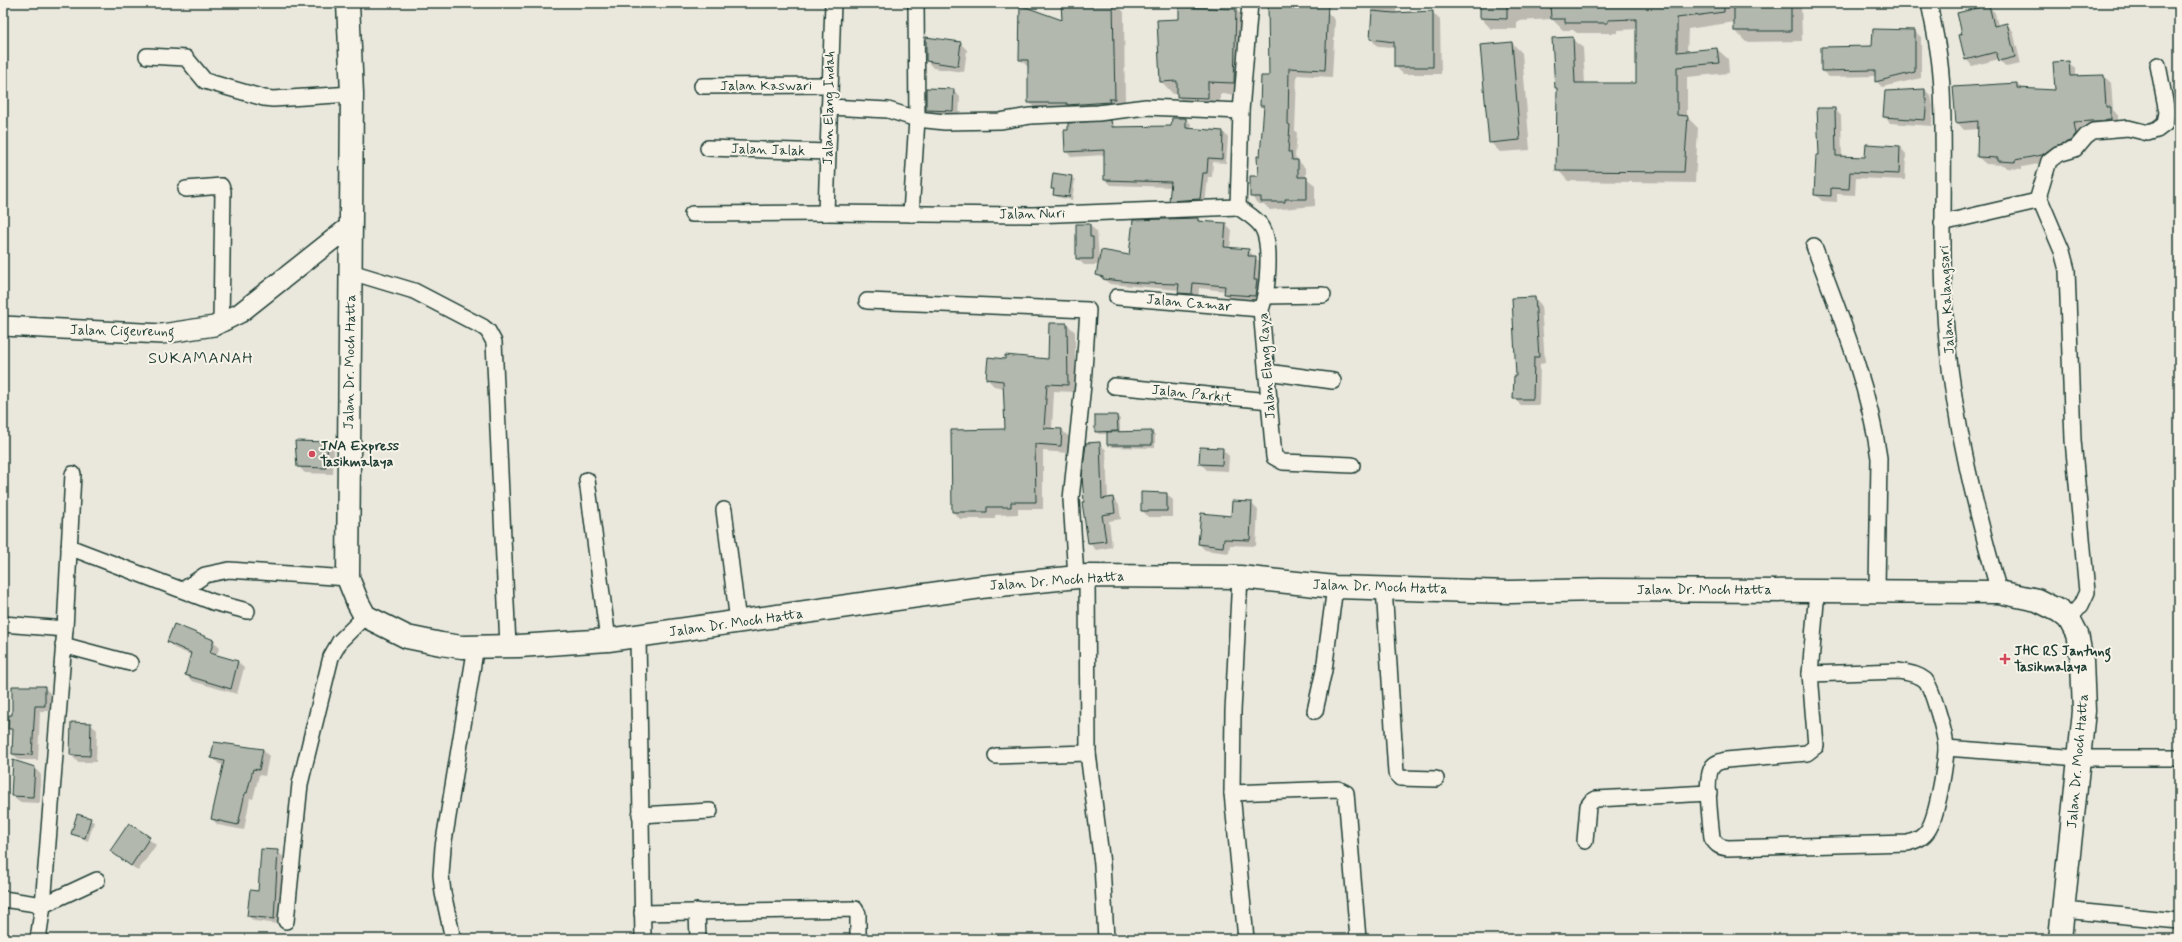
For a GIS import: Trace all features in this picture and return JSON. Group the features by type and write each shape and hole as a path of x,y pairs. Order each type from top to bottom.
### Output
{"highway":[{"name":"Jalan Dr. Moch Hatta","path":"348,3 352,94 348,578 365,616 407,637 441,644 508,646 638,637 981,587 1082,577 1240,577 1335,587 1510,592 1600,590 1999,592 2038,600 2059,611 2069,619 2078,634 2084,682 2084,711 2060,939"}],"street":[{"name":"Jalan Elang Indah","path":"826,213 829,85 833,3"},
{"path":"911,214 916,119 916,3"},
{"path":"1238,207 1241,111 1250,3"},
{"name":"Jalan Kalangsari","path":"1929,3 1938,42 1942,90 1942,223 1947,340 1962,440 1985,540 1999,592"},
{"path":"147,56 186,58 205,81 264,98 273,99 352,94"},
{"path":"1942,223 2033,203 2039,197 2049,162 2058,154 2075,149 2086,136 2093,131 2128,128 2148,133 2157,130 2165,124 2167,112 2158,65"},
{"name":"Jalan Kaswari","path":"702,86 829,85"},
{"path":"829,107 888,110 916,119 945,122 1000,121 1030,116 1098,113 1146,107 1241,111"},
{"name":"Jalan Jalak","path":"708,148 828,152"},
{"path":"186,189 221,186 223,191 221,323"},
{"path":"2039,197 2062,250 2067,270 2073,440 2087,592 2081,605 2069,619"},
{"name":"Jalan Nuri","path":"692,214 826,213 1033,215 1238,207"},
{"name":"Jalan Elang Raya","path":"1238,207 1255,219 1264,231 1266,240 1264,303 1267,372 1274,457 1283,462 1352,465"},
{"name":"Jalan Cigeureung","path":"3,326 162,334 203,329 221,323 240,313 350,226"},
{"path":"1814,246 1853,350 1876,438 1879,458 1877,591"},
{"path":"351,272 414,291 483,327 488,331 494,342 508,646"},
{"name":"Jalan Camar","path":"1117,297 1264,303 1323,295"},
{"path":"867,301 1088,310 1084,385 1071,499 1082,577 1088,753 1102,864 1106,939"},
{"path":"1267,372 1333,381"},
{"name":"Jalan Parkit","path":"1114,386 1270,401"},
{"path":"38,939 43,905 63,645 74,474"},
{"path":"587,480 608,640"},
{"path":"724,510 738,622"},
{"path":"69,547 151,580 183,590 213,602 247,611"},
{"path":"183,590 205,575 229,570 348,578"},
{"path":"1240,577 1234,692 1232,793 1246,939"},
{"path":"1315,711 1324,670 1335,587"},
{"path":"1384,588 1396,774 1400,778 1436,779"},
{"path":"1810,674 1899,671 1915,674 1926,681 1934,695 1946,748 1935,816 1929,830 1921,838 1908,843 1728,848 1718,846 1712,838 1709,793 1711,769 1715,764 1726,760 1807,753 1816,746 1810,674 1817,590"},
{"path":"286,921 300,784 331,657 340,640 365,616"},
{"path":"3,624 64,629"},
{"path":"638,637 643,939"},
{"path":"63,645 130,663"},
{"path":"453,939 443,893 441,875 443,847 476,646"},
{"path":"1946,748 2079,758 2179,758"},
{"path":"996,756 1088,753"},
{"path":"1232,793 1338,789 1346,793 1358,939"},
{"path":"1585,841 1588,806 1596,799 1709,793"},
{"path":"640,815 710,810"},
{"path":"3,899 43,905 97,880"},
{"path":"642,913 855,909 858,914 858,939"},
{"path":"2064,910 2179,921"},
{"path":"697,911 698,939"}],"building":[{"path":"1061,3 1113,3 1115,99 1109,99 1110,102 1067,105 1067,103 1028,103 1028,60 1019,60 1020,5 1062,20"},
{"path":"1268,3 1328,3 1325,70 1289,68 1288,124 1290,125 1288,152 1291,152 1292,160 1298,160 1298,177 1307,177 1307,199 1285,199 1285,202 1261,202 1261,197 1250,197 1250,176 1258,176 1257,156 1260,156 1264,106 1260,106 1261,76 1269,76"},
{"path":"1480,3 1507,3 1507,19 1480,18"},
{"path":"1550,3 1724,3 1724,12 1677,18 1677,52 1717,48 1719,63 1677,67 1677,115 1688,116 1684,172 1556,171 1557,88 1555,88 1552,38 1573,37 1575,83 1636,83 1636,19 1608,20 1608,23 1565,23 1565,19 1551,19"},
{"path":"1734,3 1791,3 1791,31 1734,31"},
{"path":"1989,5 1994,26 2007,23 2015,57 1999,61 1996,52 1965,60 1959,35 1962,34 1957,13"},
{"path":"1179,7 1236,9 1234,83 1208,82 1208,98 1177,97 1177,81 1160,82 1157,20 1179,19"},
{"path":"1372,11 1394,13 1433,11 1433,67 1394,67 1394,42 1370,39"},
{"path":"1873,29 1915,30 1915,72 1875,82 1875,70 1821,71 1821,47 1872,46"},
{"path":"926,37 961,42 958,66 926,61"},
{"path":"1512,42 1520,140 1489,143 1480,45"},
{"path":"2069,61 2070,76 2104,75 2106,107 2111,107 2111,120 2074,122 2076,134 2070,141 2053,147 2042,155 2015,160 2015,162 1998,161 1998,158 1977,157 1978,121 1956,123 1953,87 2017,83 2017,88 2055,90 2053,62"},
{"path":"926,88 954,89 953,111 926,110"},
{"path":"1925,89 1925,99 1927,99 1925,120 1883,117 1885,91"},
{"path":"1817,108 1835,108 1836,156 1865,157 1866,144 1900,146 1899,174 1850,172 1849,189 1831,188 1831,196 1814,195 1816,155 1819,155"},
{"path":"1172,118 1186,118 1186,128 1223,131 1222,159 1208,158 1207,173 1203,173 1200,199 1169,201 1171,182 1104,180 1104,150 1065,152 1064,130 1068,130 1068,123 1111,120 1112,127 1171,126"},
{"path":"1053,173 1072,176 1069,197 1053,195 1054,189 1051,189"},
{"path":"1198,218 1198,221 1226,223 1224,247 1249,249 1248,256 1256,256 1254,280 1257,280 1255,296 1224,294 1225,286 1193,283 1192,294 1178,293 1179,284 1140,283 1103,279 1103,277 1096,275 1101,250 1129,255 1133,220"},
{"path":"1076,224 1090,224 1090,237 1093,237 1093,259 1076,259"},
{"path":"1535,297 1539,357 1534,357 1533,399 1513,399 1514,376 1516,376 1512,298"},
{"path":"1049,323 1067,323 1068,385 1047,384 1044,428 1062,429 1061,446 1035,444 1036,502 1011,502 1011,507 987,507 987,512 952,512 951,430 1005,429 1003,381 986,379 988,357 1005,359 1005,355 1048,359"},
{"path":"1095,415 1117,415 1118,431 1095,432"},
{"path":"1152,431 1152,445 1107,445 1107,432"},
{"name":"JNA Express Tasikmalaya","path":"295,441 328,442 326,468 297,467"},
{"path":"1100,442 1102,499 1113,497 1115,513 1102,515 1106,541 1088,543 1082,502 1084,502 1082,476 1086,443"},
{"path":"1200,447 1223,448 1222,465 1199,464"},
{"path":"1141,492 1167,493 1167,511 1141,511"},
{"path":"1232,501 1252,502 1250,540 1224,539 1223,547 1198,544 1201,513 1231,516"},
{"path":"174,624 214,640 210,653 238,661 231,689 185,675 191,653 167,642"},
{"path":"12,686 45,686 45,706 35,706 32,755 12,754 13,729 8,729 9,715 12,715"},
{"path":"71,722 91,723 90,756 70,755"},
{"path":"214,742 263,749 259,770 253,769 247,793 245,793 238,825 211,819 224,761 211,758"},
{"path":"13,760 35,767 33,797 11,796"},
{"path":"77,814 91,818 85,838 71,834"},
{"path":"129,823 150,837 131,866 110,851"},
{"path":"261,849 278,850 274,919 247,916 250,890 258,891"}],"place":[{"name":"JNA Express Tasikmalaya","path":"312,454"},
{"name":"JHC RS Jantung Tasikmalaya","path":"2005,659"}],"district":[{"name":"SUKAMANAH","path":"201,358"}]}
